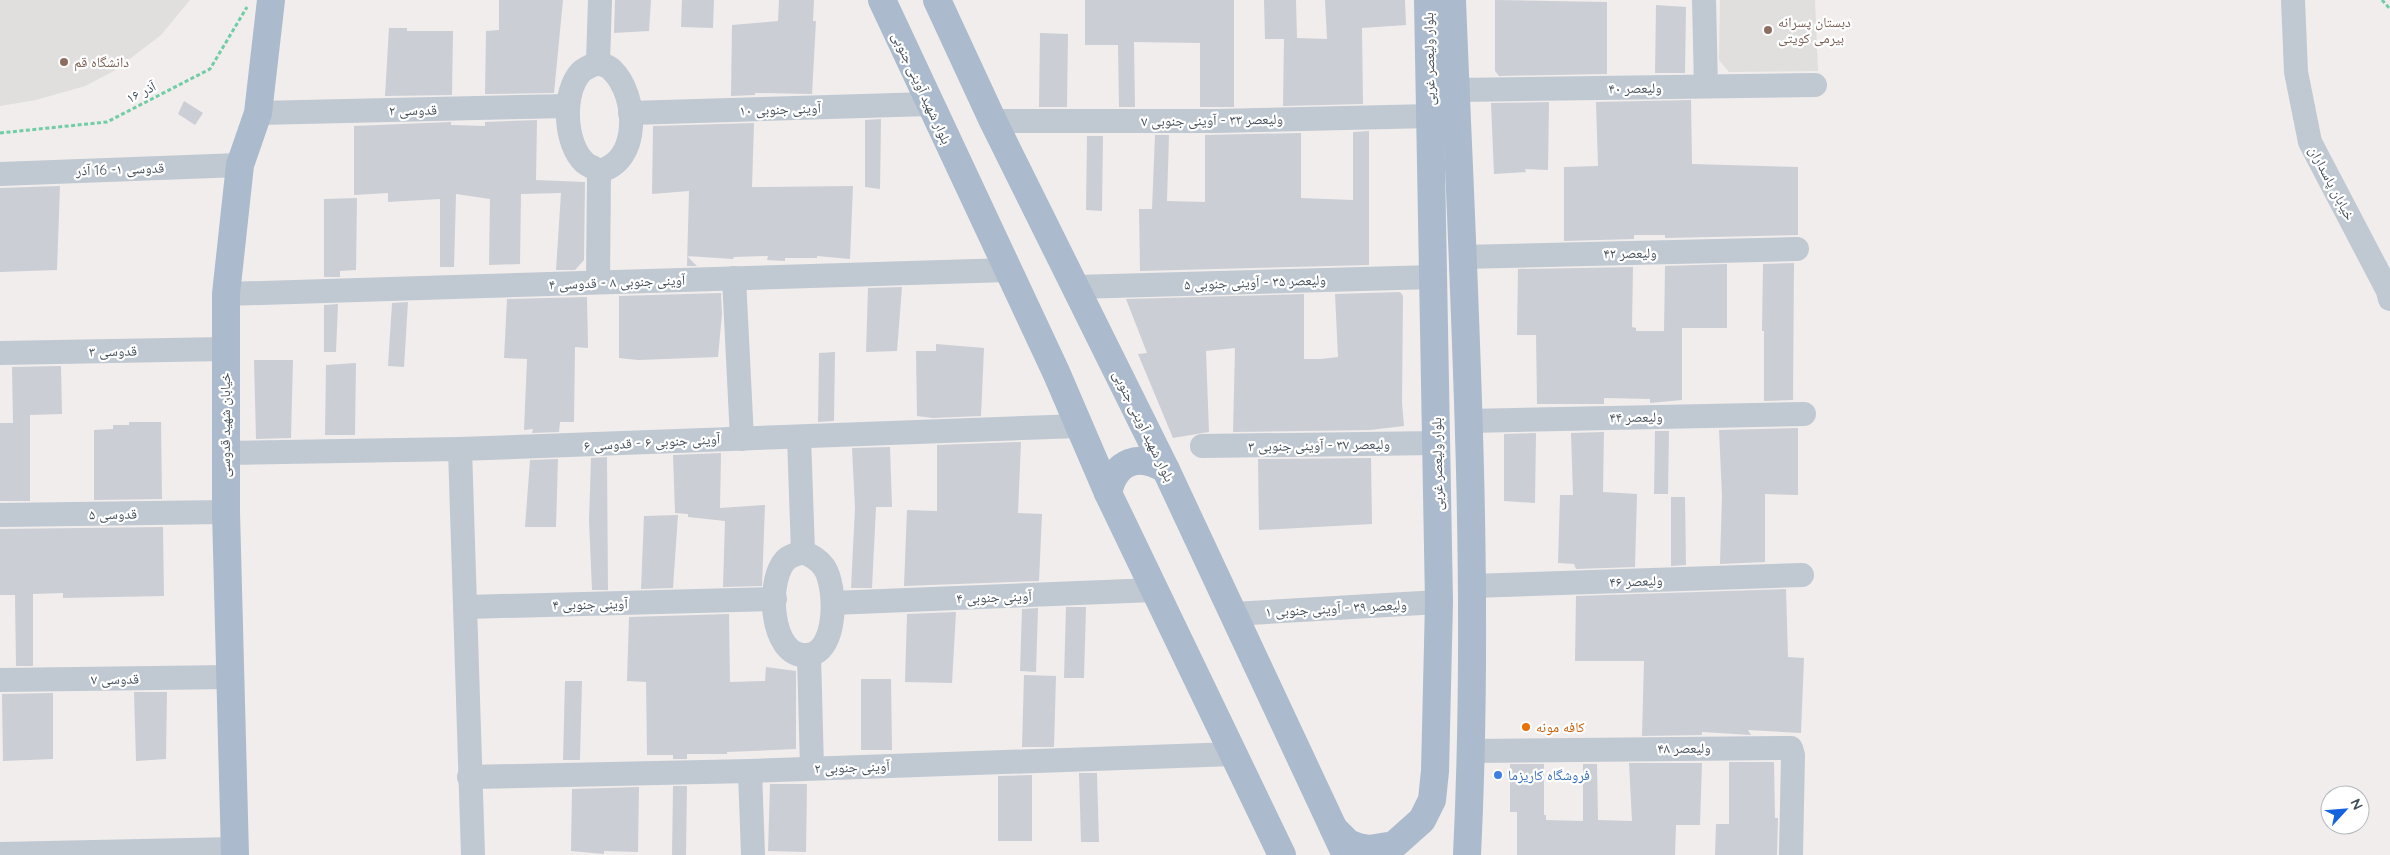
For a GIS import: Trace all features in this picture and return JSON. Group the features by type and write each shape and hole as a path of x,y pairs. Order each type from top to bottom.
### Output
{"main road":[{"name":"خیابان شهید قدوسی","path":"235,852 225,454 226,294 240,165 258,113 271,0"},
{"name":"بلوار شهید آوینی جنوبی","path":"882,0 1008,270 1108,493 1282,855"},
{"name":"بلوار شهید آوینی جنوبی","path":"936,0 993,122 1166,470 1346,855"},
{"name":"بلوار ولیعصر غربی","path":"1334,829 1348,843 1369,850 1394,845 1422,820 1432,800 1435,771 1439,602 1428,0"},
{"name":"بلوار ولیعصر غربی","path":"1452,0 1468,421 1470,586 1469,817 1467,855"},
{"path":"1108,493 1116,472 1135,461 1146,461 1166,470"},
{"path":"1456,855 1469,817"},
{"path":"1403,855 1414,829"}],"street":[{"path":"598,63 600,0"},
{"path":"1704,0 1706,86"},
{"name":"خیابان پاسداران","path":"2293,0 2296,72 2310,142 2388,291 2390,299"},
{"path":"598,63 611,68 620,80 630,113 630,138 625,153 609,168 599,170 585,162 574,144 569,126 568,106 572,85 582,71 598,63"},
{"name":"ولیعصر ۴۰","path":"1455,90 1815,85"},
{"name":"آوینی جنوبی ۱۰","path":"630,113 929,104"},
{"name":"قدوسی ۲","path":"258,113 568,106"},
{"name":"ولیعصر ۳۳ - آوینی جنوبی ۷","path":"993,122 1216,121 1431,116"},
{"name":"قدوسی ۱- 16 آذر","path":"0,174 240,165"},
{"path":"598,282 599,170"},
{"name":"ولیعصر ۴۲","path":"1462,257 1797,249"},
{"name":"آوینی جنوبی ۸ - قدوسی ۴","path":"226,294 1008,270"},
{"name":"ولیعصر ۳۵ - آوینی جنوبی ۵","path":"1076,287 1434,277"},
{"path":"734,278 742,439"},
{"name":"قدوسی ۳","path":"0,353 225,349"},
{"name":"ولیعصر ۴۴","path":"1468,421 1804,414"},
{"name":"آوینی جنوبی ۶ - قدوسی ۶","path":"225,454 460,450 1079,426"},
{"path":"799,437 803,552"},
{"name":"ولیعصر ۳۷ - آوینی جنوبی ۳","path":"1202,446 1437,443"},
{"path":"460,450 473,855"},
{"name":"قدوسی ۵","path":"0,515 226,512"},
{"path":"803,552 815,556 825,568 830,582 833,603 833,618 827,638 819,649 809,655 795,654 788,649 781,638 777,626 775,599 780,569 788,558 803,552"},
{"name":"ولیعصر ۴۶","path":"1470,586 1802,575"},
{"name":"آوینی جنوبی ۴","path":"833,603 1154,590"},
{"name":"آوینی جنوبی ۴","path":"466,607 775,599"},
{"name":"ولیعصر ۳۹ - آوینی جنوبی ۱","path":"1233,614 1439,602"},
{"path":"809,655 812,768"},
{"name":"قدوسی ۷","path":"0,680 230,677"},
{"name":"ولیعصر ۴۸","path":"1469,751 1791,748 1793,755 1791,855"},
{"name":"آوینی جنوبی ۲","path":"469,777 750,771 1234,754"},
{"path":"750,771 753,855"},
{"path":"0,854 235,852"}],"path":[{"name":"۱۶ آذر","path":"0,133 107,122 210,69 251,0"},
{"path":"2382,0 2390,9"}],"shaded area":[{"name":"دانشگاه قم","path":"0,0 190,0 161,35 114,71 85,86 36,100 0,106"},
{"name":"دبستان پسرانه بیرمی کویتی","path":"1720,0 1815,0 1818,71 1729,72 1719,60"}],"building":[{"path":"499,0 563,0 554,93 485,94 486,31 499,30"},
{"path":"615,0 651,0 649,31 614,33"},
{"path":"682,0 714,0 713,28 681,27"},
{"path":"779,0 814,0 813,21 816,21 812,94 755,93 755,95 731,96 732,25 778,21"},
{"path":"1085,0 1234,0 1234,107 1200,107 1200,43 1134,42 1135,107 1119,107 1118,45 1085,45"},
{"path":"1264,0 1296,0 1297,38 1327,39 1325,0 1405,0 1406,25 1362,28 1363,104 1283,106 1284,39 1265,39"},
{"path":"1495,0 1607,2 1607,74 1499,76 1495,71"},
{"path":"1656,5 1686,7 1685,73 1655,73"},
{"path":"389,28 407,28 407,31 453,31 452,95 385,96"},
{"path":"1040,33 1068,34 1067,107 1039,107"},
{"path":"1691,100 1692,164 1798,167 1798,235 1665,238 1665,235 1634,235 1634,239 1564,241 1564,167 1598,166 1596,102"},
{"path":"184,101 203,113 195,125 178,114"},
{"path":"1549,102 1548,170 1525,169 1526,172 1494,174 1491,103"},
{"path":"881,119 880,189 865,187 865,120"},
{"path":"537,120 536,180 585,182 584,260 575,270 556,270 561,193 521,194 520,264 489,265 490,199 456,194 454,267 440,267 440,199 388,202 388,193 354,195 354,126 451,122 451,125 485,126 485,122"},
{"path":"754,123 752,187 853,186 850,259 817,256 817,258 785,258 785,261 767,260 768,256 734,257 733,259 687,256 689,191 652,194 653,126"},
{"path":"1369,131 1369,265 1140,271 1139,209 1152,209 1155,135 1169,135 1167,201 1205,202 1205,135 1301,133 1301,198 1353,200 1353,132"},
{"path":"1087,136 1103,136 1102,211 1086,210"},
{"path":"60,186 57,270 0,272 0,188"},
{"path":"357,198 356,270 340,271 340,277 324,277 324,199"},
{"path":"687,256 697,266 687,266"},
{"path":"1794,263 1793,400 1764,401 1763,264"},
{"path":"1727,264 1727,328 1682,328 1682,400 1650,403 1650,399 1604,398 1604,404 1537,404 1536,335 1517,335 1518,269 1633,267 1632,327 1636,328 1636,331 1664,331 1665,266"},
{"path":"902,287 897,351 866,352 868,288"},
{"path":"1400,292 1403,296 1402,403 1404,426 1370,430 1233,432 1235,348 1206,351 1209,432 1173,438 1138,354 1147,353 1126,299 1304,294 1304,359 1321,359 1338,357 1335,294"},
{"path":"721,293 722,314 718,357 638,360 619,358 619,296"},
{"path":"587,297 588,348 575,347 574,422 560,422 559,432 532,433 533,429 524,430 527,359 504,358 507,299"},
{"path":"408,302 404,367 388,366 392,303"},
{"path":"338,304 336,352 324,352 324,305"},
{"path":"936,344 984,348 981,416 933,418 917,416 916,351 936,351"},
{"path":"835,352 834,421 818,422 819,353"},
{"path":"254,360 293,360 291,438 256,439"},
{"path":"356,363 355,435 325,435 326,365"},
{"path":"61,366 62,414 30,415 30,501 0,501 0,423 13,423 12,367"},
{"path":"129,422 161,422 162,499 94,500 94,430 113,429 113,425 129,425"},
{"path":"1798,428 1798,495 1765,494 1765,562 1720,564 1722,496 1719,430"},
{"path":"1655,431 1669,431 1668,494 1654,494"},
{"path":"1604,432 1603,492 1637,494 1635,567 1576,569 1574,564 1558,563 1560,495 1573,495 1571,433"},
{"path":"1536,433 1535,503 1504,501 1504,434"},
{"path":"1021,442 1018,513 1042,514 1039,581 904,586 907,510 937,511 937,445"},
{"path":"890,447 892,507 876,507 872,588 851,588 855,508 852,448"},
{"path":"721,453 720,508 765,505 762,586 723,587 725,521 688,517 688,514 675,513 673,455"},
{"path":"607,457 608,590 592,590 589,521 591,458"},
{"path":"1371,458 1372,524 1259,530 1258,459"},
{"path":"558,459 556,527 525,527 530,460"},
{"path":"1671,497 1685,497 1686,565 1671,566"},
{"path":"678,515 673,588 641,589 644,516"},
{"path":"163,527 164,596 63,598 63,593 33,594 33,666 16,666 15,595 0,595 0,529"},
{"path":"1786,589 1788,657 1804,658 1801,733 1748,730 1751,735 1702,732 1702,735 1642,736 1644,661 1575,661 1576,596"},
{"path":"1066,607 1086,607 1084,678 1064,678"},
{"path":"1038,608 1036,672 1020,671 1022,609"},
{"path":"956,612 952,683 905,682 907,614"},
{"path":"729,614 730,682 765,681 766,667 796,671 796,749 727,752 727,754 687,754 687,759 673,759 673,755 647,755 646,682 627,681 629,617"},
{"path":"1024,675 1056,676 1054,747 1022,747"},
{"path":"861,679 891,679 892,750 861,750"},
{"path":"565,681 582,681 580,760 563,760"},
{"path":"134,692 167,692 166,759 136,761"},
{"path":"53,693 53,759 3,761 2,694"},
{"path":"1729,762 1774,762 1775,818 1778,818 1777,855 1715,855 1716,824 1729,824"},
{"path":"1629,763 1702,763 1700,825 1676,825 1675,855 1517,855 1517,812 1510,812 1510,764 1544,764 1544,815 1546,815 1546,820 1583,821 1583,764 1597,764 1598,820 1632,821"},
{"path":"1079,773 1097,773 1099,842 1081,842"},
{"path":"1032,775 1032,841 998,841 998,776"},
{"path":"770,784 807,784 806,852 768,851"},
{"path":"673,786 687,786 686,855 672,855"},
{"path":"639,787 638,852 604,851 604,854 571,851 572,789"}],"place":[{"name":"دبستان پسرانه بیرمی کویتی","path":"1768,30"},
{"name":"دانشگاه قم","path":"64,62"},
{"name":"کافه مونه","path":"1526,727"},
{"name":"فروشگاه کاریزما","path":"1498,775"}]}
